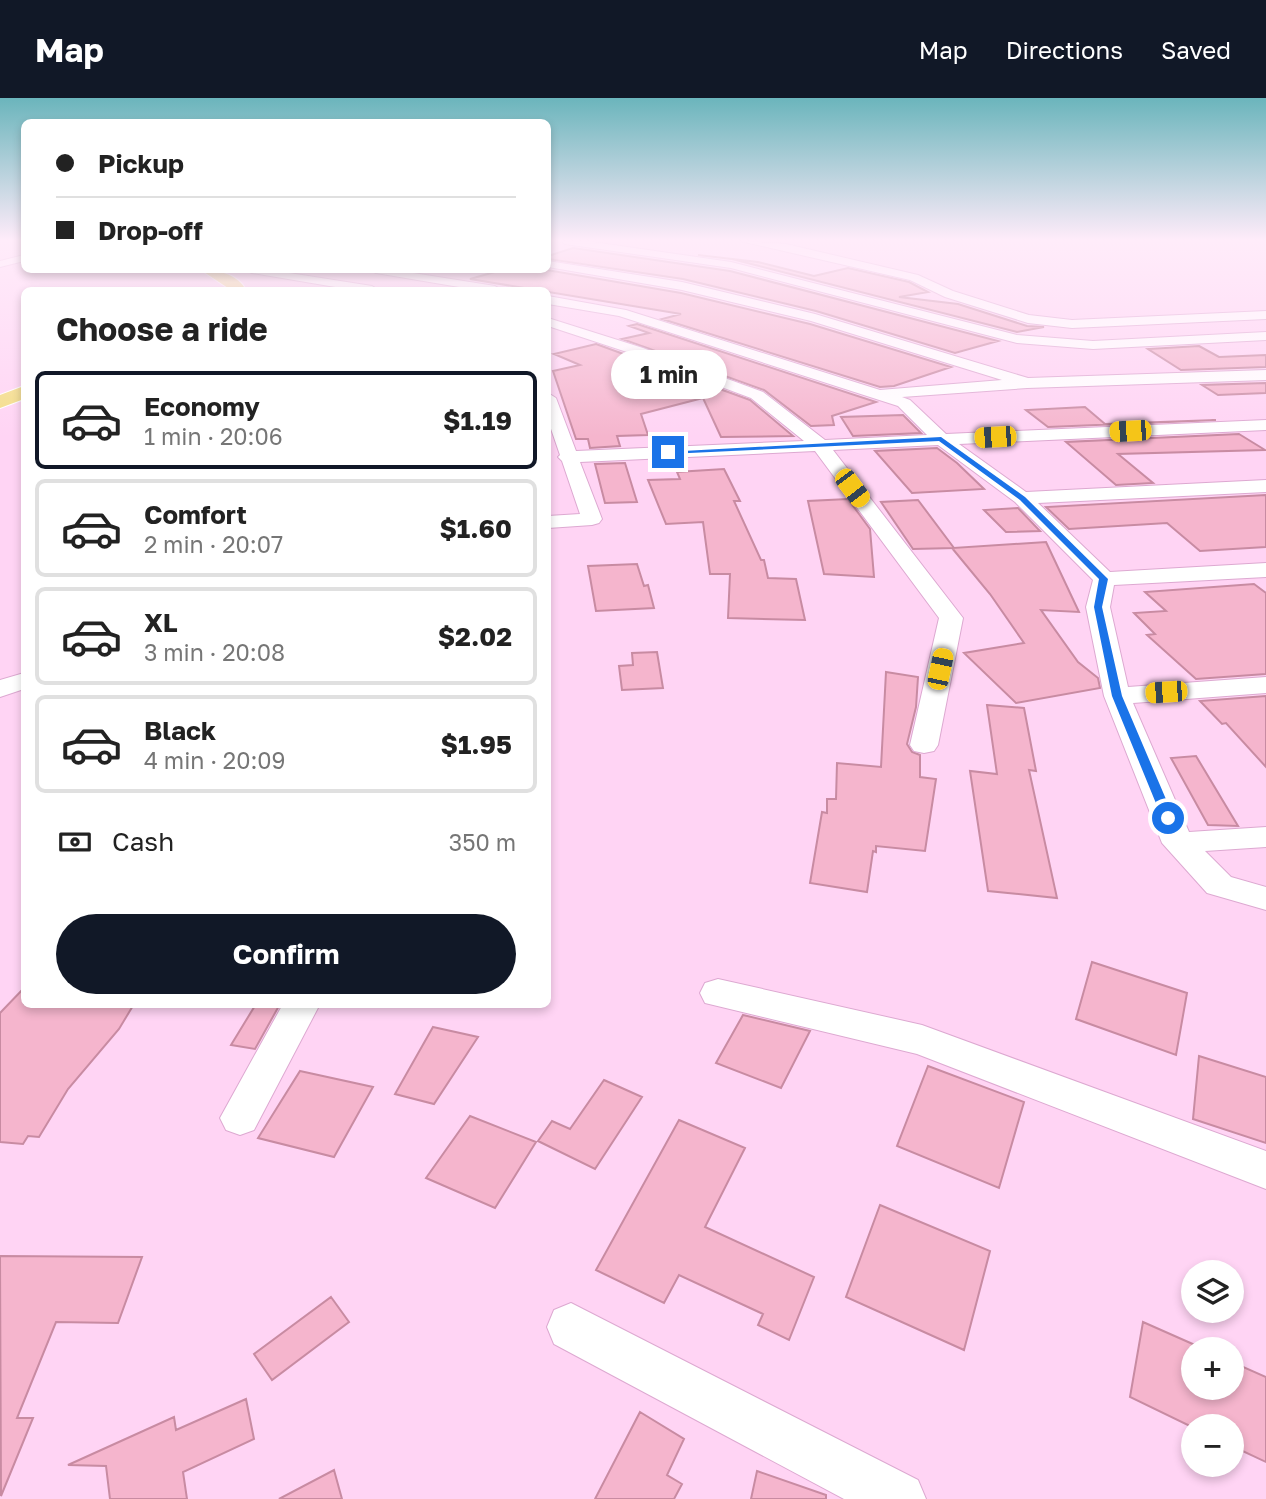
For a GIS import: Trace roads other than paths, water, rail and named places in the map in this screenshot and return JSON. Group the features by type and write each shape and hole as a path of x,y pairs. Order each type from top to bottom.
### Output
{"main road":[{"path":"0,402 21,393"}],"street":[{"path":"584,306 621,313 904,403 941,439 1022,498 1104,579 1266,570"},
{"path":"621,313 636,306"},
{"path":"767,306 815,318 1027,383"},
{"path":"893,306 1028,341 1093,345 1266,336"},
{"path":"988,306 1028,319 1096,324 1266,315"},
{"path":"551,323 638,351 757,395 819,444 951,618 924,745"},
{"path":"876,395 1027,383 1266,374"},
{"path":"551,407 567,457 592,519 551,522"},
{"path":"567,457 1266,425"},
{"path":"1022,498 1266,486"},
{"path":"1104,579 1098,607 1117,696 1178,843 1219,885 1266,899"},
{"path":"0,689 21,682"},
{"path":"1117,696 1266,685"},
{"path":"1178,843 1266,837"},
{"path":"718,993 922,1040 1266,1170"},
{"path":"240,1118 300,1008"},
{"path":"571,1327 899,1499"}]}
